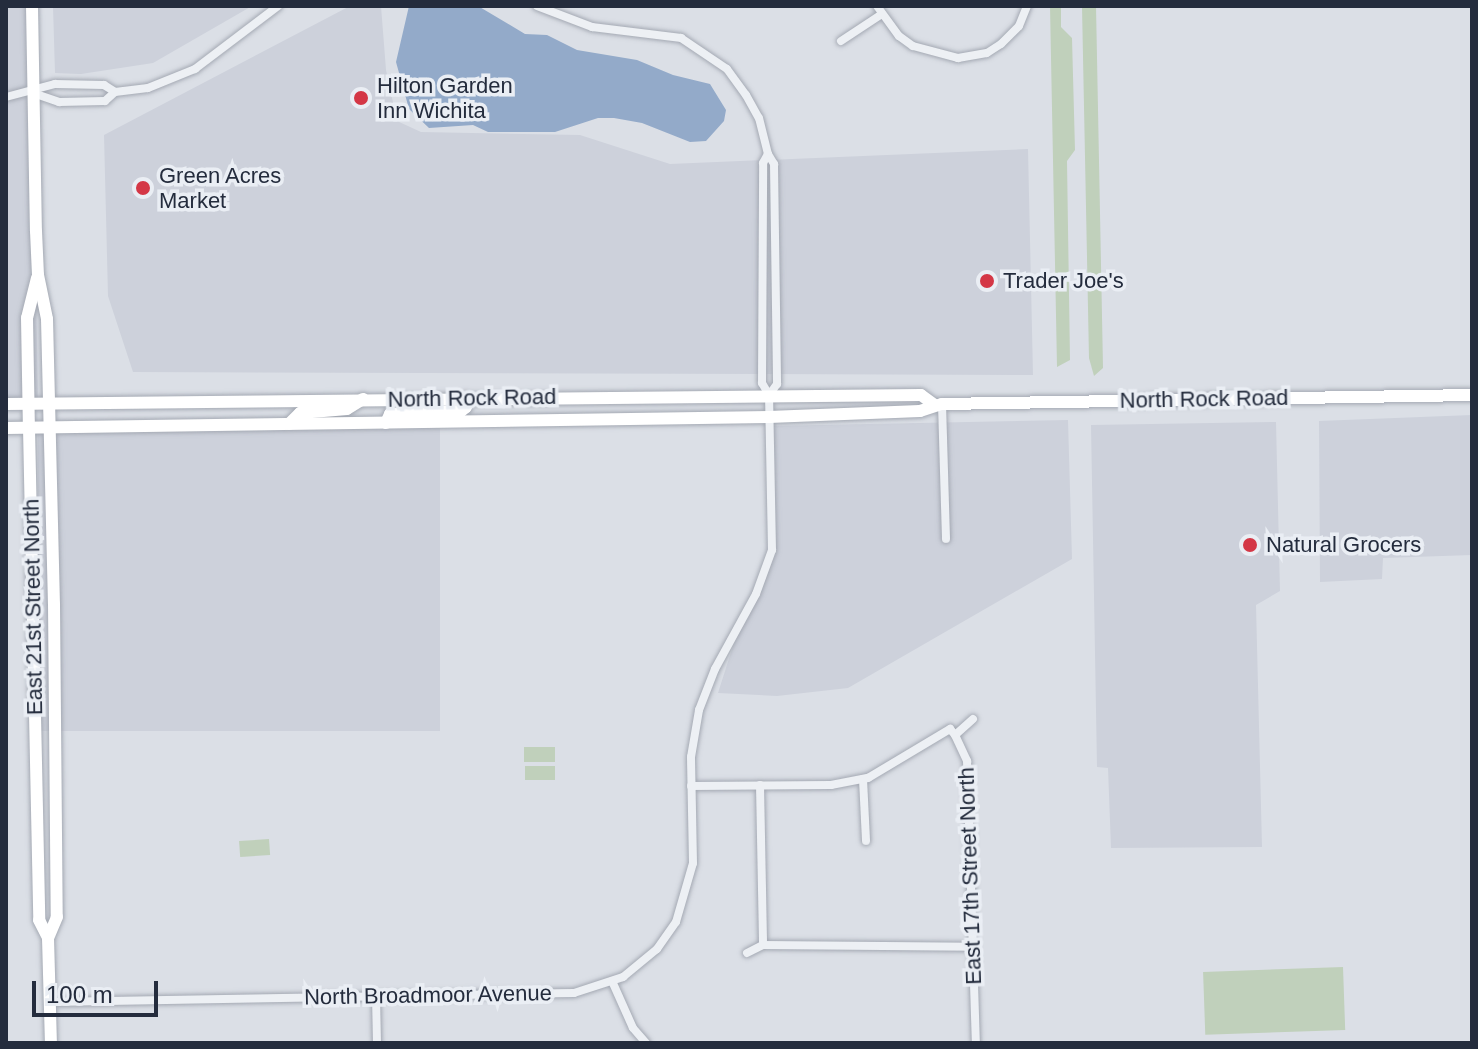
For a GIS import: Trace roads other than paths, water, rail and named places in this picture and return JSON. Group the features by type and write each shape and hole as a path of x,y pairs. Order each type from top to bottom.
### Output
{"main road":[{"name":"East 21st Street North","path":"32,6 38,275 47,319 49,427 57,917 48,938"},
{"name":"East 21st Street North","path":"38,275 27,318 28,403 39,920 48,938 51,1043"},
{"name":"North Rock Road","path":"6,404 921,395 939,404"},
{"name":"North Rock Road","path":"6,428 769,417 920,411 939,404 1472,395"},
{"path":"386,423 391,414 461,411 466,407 466,398"},
{"path":"289,424 300,413 347,409 363,399"}],"street":[{"path":"33,93 59,102 105,101 115,92 148,88 195,69 278,6"},
{"path":"537,6 565,20 592,27 681,38 727,69 746,95 759,118 768,154 774,164 777,384 769,395 762,383 763,163 768,154"},
{"path":"841,41 879,10 899,36 913,46 958,58 987,53 1019,26 1027,6"},
{"path":"6,97 33,93 55,84 104,85 115,92"},
{"name":"North Broadmoor Avenue","path":"50,1002 574,993 623,977 657,949 676,922 693,863 691,757 699,710 715,669 756,594 772,550 769,395"},
{"path":"939,404 946,539"},
{"name":"East 17th Street North","path":"973,719 955,735 967,761 976,1043"},
{"path":"691,786 831,785 863,779 950,729 955,735"},
{"path":"863,779 866,841"},
{"path":"760,785 763,945"},
{"path":"747,953 763,945 973,947"},
{"path":"612,981 633,1028 643,1042"},
{"path":"376,996 377,1043"}],"water":[{"path":"409,6 478,6 525,34 547,35 577,50 637,60 673,75 710,84 726,110 724,121 706,141 690,142 642,123 614,118 598,118 555,132 488,132 473,125 429,128 409,109 396,62"}],"place":[{"name":"Hilton Garden Inn Wichita","path":"361,98"},
{"name":"Green Acres Market","path":"143,188"},
{"name":"Trader Joe's","path":"987,281"},
{"name":"Natural Grocers","path":"1250,545"}]}
